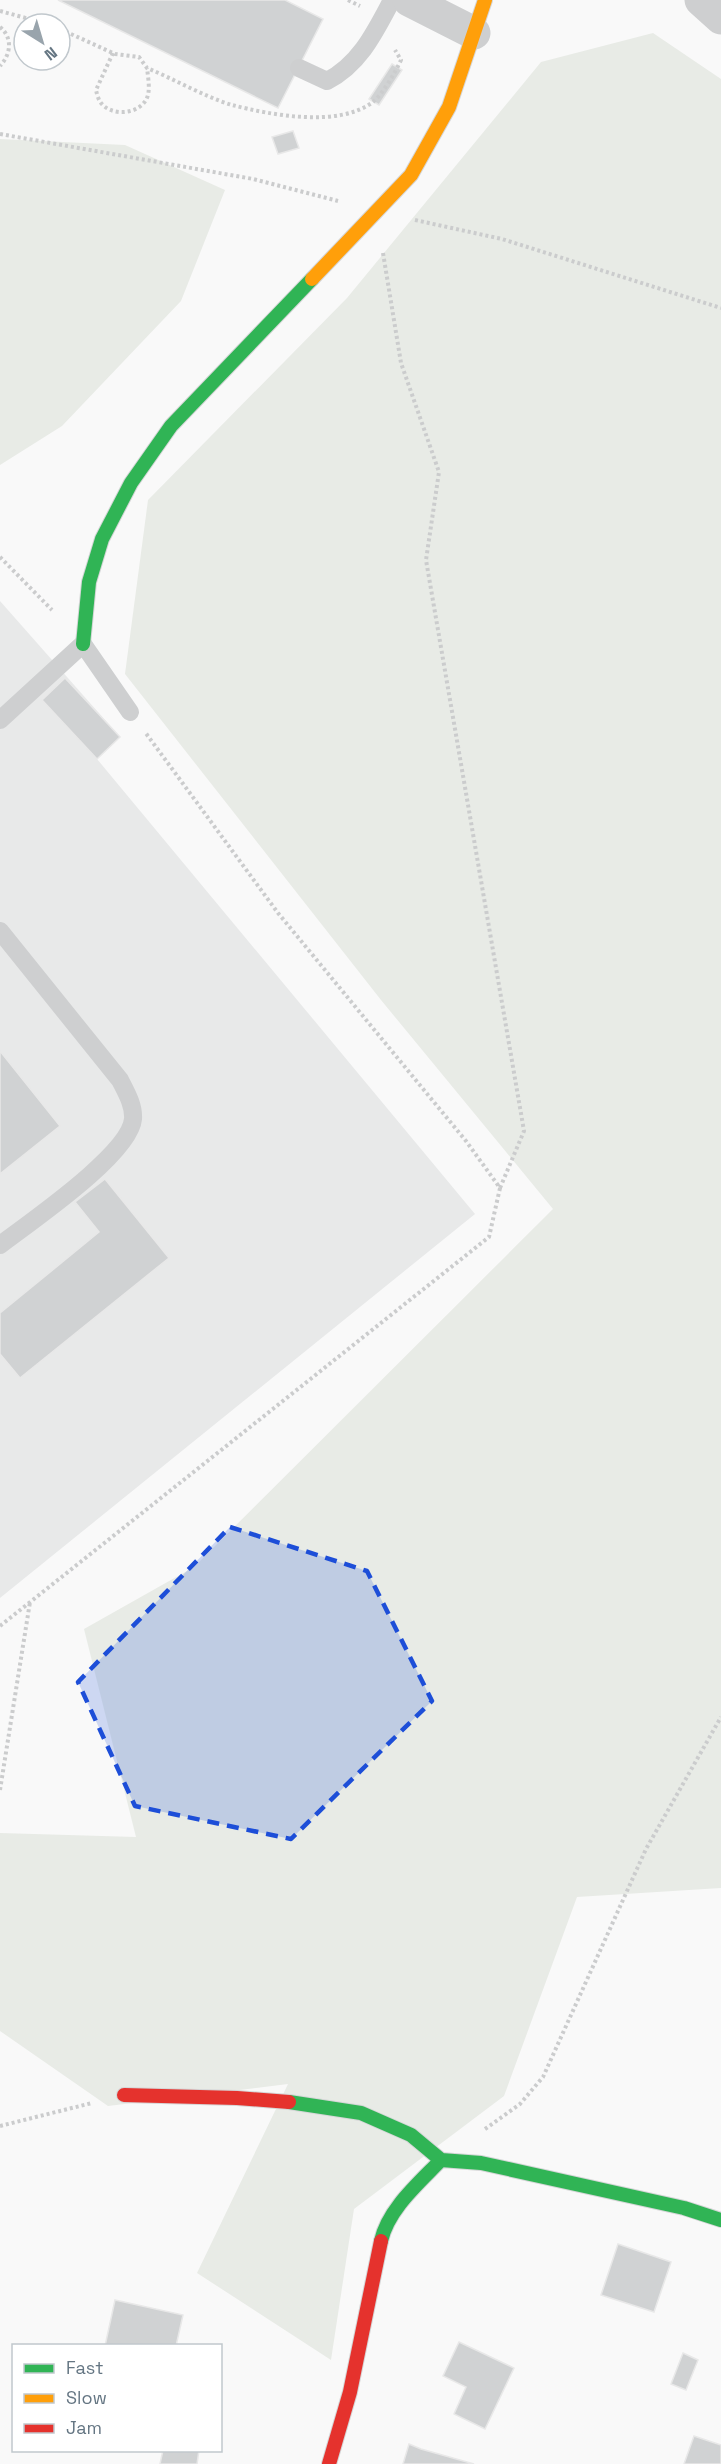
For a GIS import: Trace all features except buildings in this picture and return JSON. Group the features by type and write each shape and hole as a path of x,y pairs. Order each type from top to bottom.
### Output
{"street":[{"path":"409,0 474,33"},
{"path":"83,644 89,582 102,539 131,483 171,426 411,175 449,107 485,0"},
{"path":"701,0 721,18"},
{"path":"124,2095 237,2098 296,2103 361,2113 411,2135 441,2160 481,2163 684,2208 721,2220"},
{"path":"328,2464 350,2392 384,2229 405,2198 441,2160"}],"lane":[{"path":"299,68 327,81 342,74 361,54 393,0"},
{"path":"0,720 83,644 130,712"},
{"path":"0,931 120,1080 129,1097 133,1119 127,1138 112,1156 0,1245"}],"path":[{"path":"0,27 8,38 10,46 9,54 0,66"},
{"path":"72,34 113,53 139,57 147,68 149,87 146,100 137,109 124,113 110,110 100,102 96,90 113,53"},
{"path":"147,68 231,104 290,116 318,117 341,114 374,102 398,67"},
{"path":"0,1626 489,1237 500,1188 524,1131 426,560 439,472 401,363 377,211"},
{"path":"0,557 35,591 83,644"},
{"path":"130,712 278,913 500,1188"},
{"path":"0,1790 30,1602"},
{"path":"484,2130 520,2104 543,2077 646,1849 721,1717"},
{"path":"0,2126 124,2095"}],"highlighted area":[{"path":"230,1527 367,1571 432,1701 291,1839 135,1806 78,1682"}],"shaded area":[{"path":"653,33 721,79 721,1888 577,1897 504,2096 354,2209 331,2360 197,2273 288,2084 108,2106 0,2031 0,1833 136,1837 84,1629 194,1567 553,1209 381,1000 125,674 148,500 347,298 541,62"},
{"path":"0,139 125,145 225,190 181,301 62,426 0,465"},
{"path":"0,601 120,737 97,759 475,1214 0,1598"}],"traffic: fast":[{"path":"83,644 89,582 102,539 131,483 171,426 312,279"},
{"path":"289,2102 361,2113 411,2135 441,2160 481,2163 684,2208 721,2220"},
{"path":"381,2241 397,2207 441,2160"}],"traffic: slow":[{"path":"312,279 411,175 449,107 485,0"}],"traffic: jam":[{"path":"124,2095 289,2102"},
{"path":"329,2464 350,2392 381,2241"}]}
